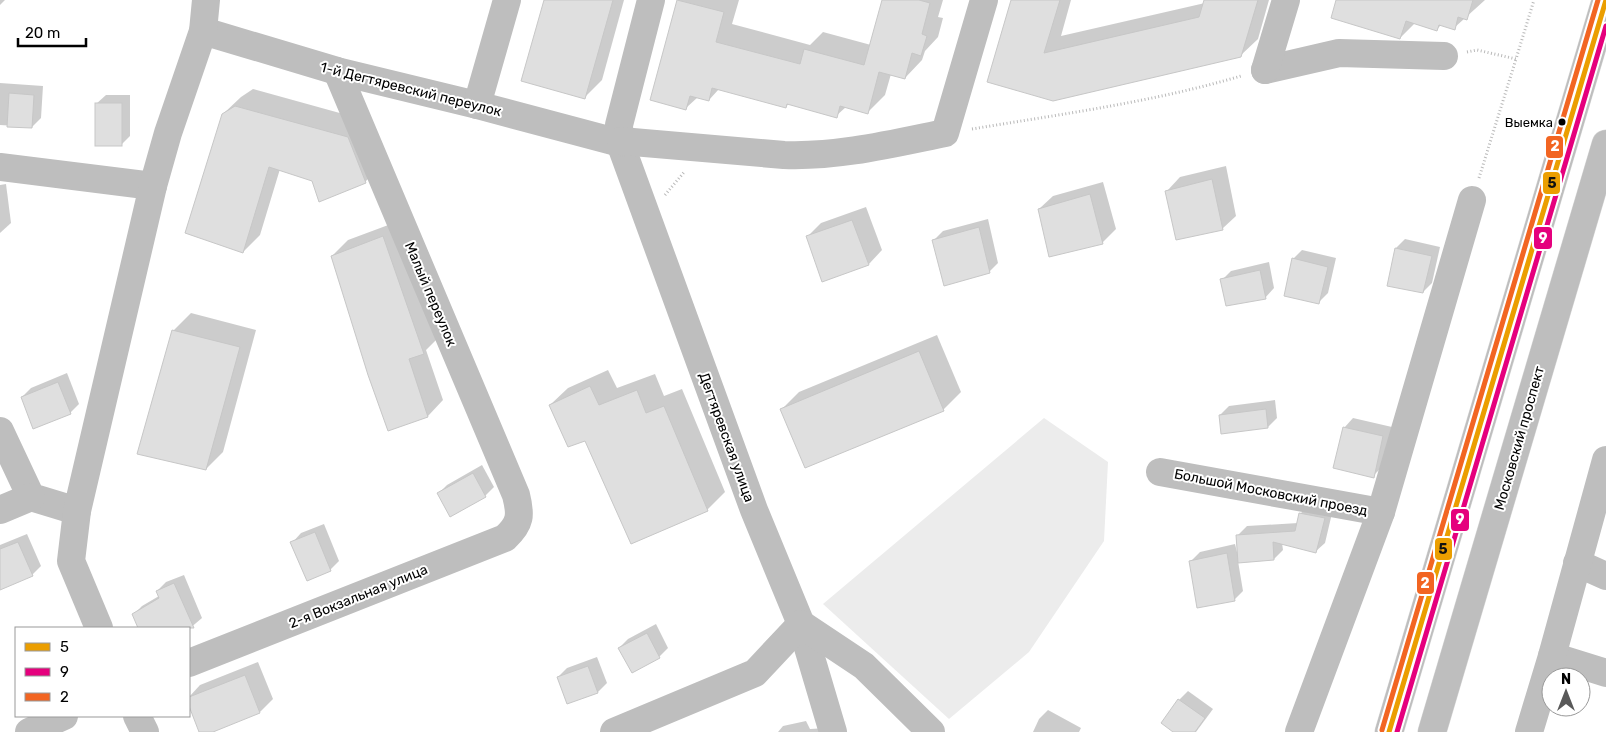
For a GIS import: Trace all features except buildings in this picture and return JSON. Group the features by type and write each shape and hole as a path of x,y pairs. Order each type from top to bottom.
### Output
{"street":[{"path":"99,627 71,561 77,511 153,186 168,133 203,31 206,0"},
{"path":"477,106 507,0"},
{"path":"620,142 619,125 652,0"},
{"path":"944,134 984,0"},
{"path":"1265,70 1286,0"},
{"path":"1389,732 1606,0"},
{"name":"1-й Дегтяревский переулок","path":"203,31 336,72 620,142 810,156 863,150 944,134"},
{"path":"1265,70 1339,52 1444,56"},
{"name":"Малый переулок","path":"336,72 516,495 520,518"},
{"name":"Дегтяревская улица","path":"620,142 754,510 801,624 833,732"},
{"name":"Московский проспект","path":"1432,732 1606,144"},
{"path":"0,167 153,186"},
{"path":"1299,732 1381,512 1472,200"},
{"path":"0,431 31,497"},
{"path":"1529,732 1606,460"},
{"name":"Большой Московский проезд","path":"1160,472 1381,512"},
{"path":"0,510 31,497 77,511"},
{"name":"2-я Вокзальная улица","path":"190,663 505,538 514,529 520,518"},
{"path":"1577,563 1606,576"},
{"path":"614,732 755,674 801,624 864,666 931,732"},
{"path":"1552,656 1606,673"},
{"path":"29,732 62,717"},
{"path":"138,717 145,732"}],"path":[{"path":"1472,200 1534,0"},
{"path":"1444,56 1477,50 1516,59"},
{"path":"944,134 1086,110 1214,84 1265,70"},
{"path":"647,217 704,149"}],"shaded area":[{"path":"1044,418 1108,462 1104,541 1029,652 949,719 823,604"}],"transit line":[{"name":"2","path":"1382,730 1598,0"},
{"name":"5","path":"1389,732 1606,0"},
{"name":"9","path":"1397,732 1606,26"}],"place":[{"name":"Выемка","path":"1562,122"}]}
